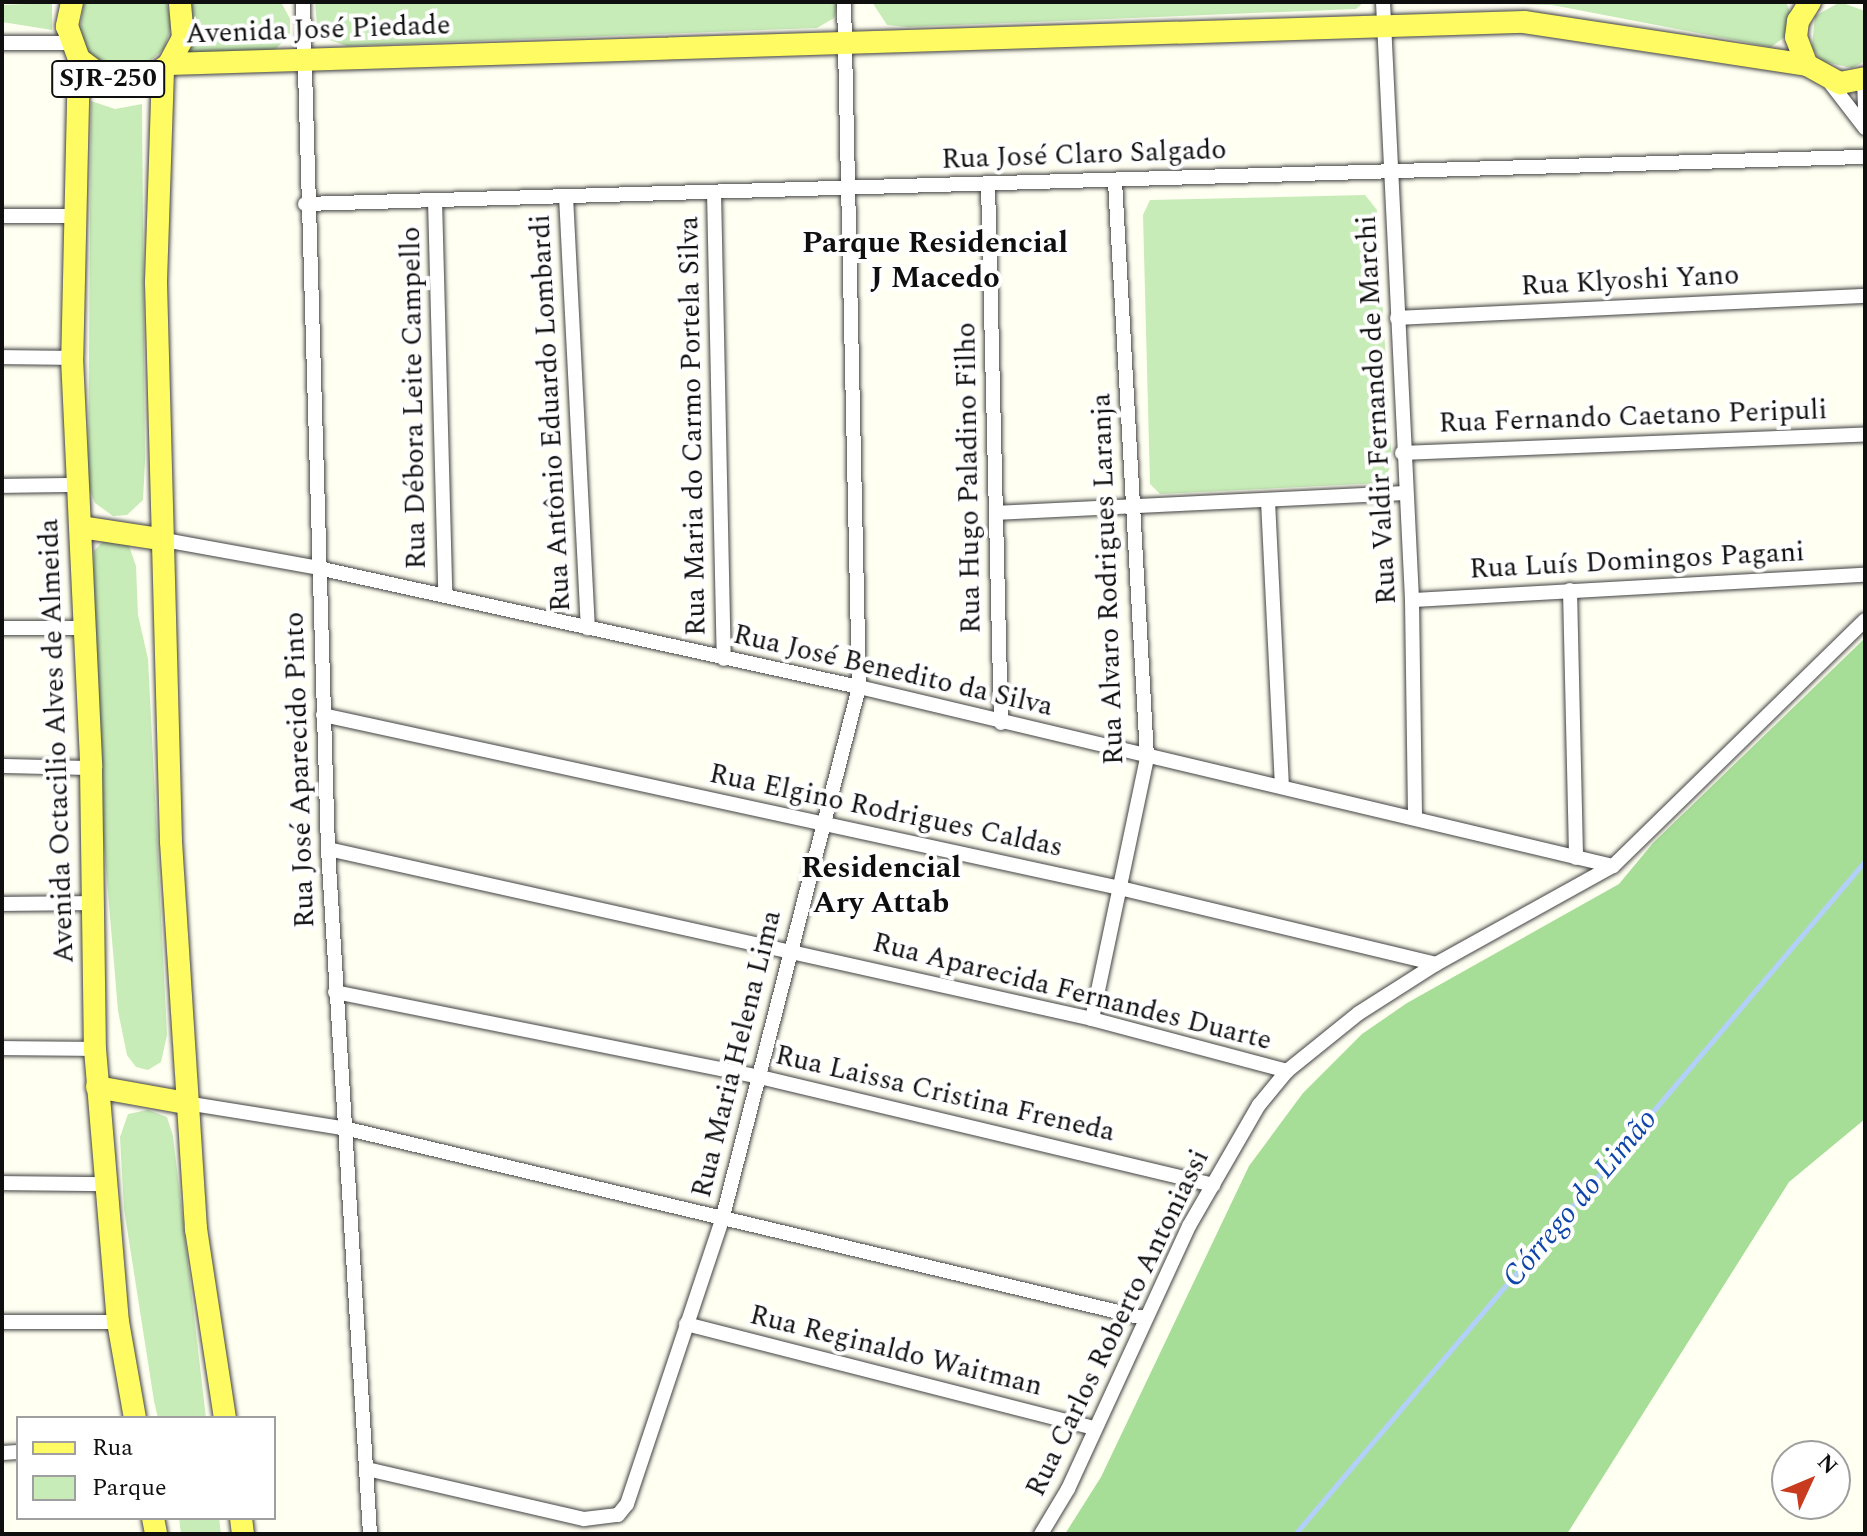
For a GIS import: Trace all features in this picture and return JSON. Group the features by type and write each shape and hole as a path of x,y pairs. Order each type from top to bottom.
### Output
{"main road":[{"name":"SJR-250","path":"72,2 75,51 104,78 119,82 150,78 166,67 183,38 180,2"},
{"path":"1810,2 1798,21 1796,37 1807,65 1828,80 1864,78"},
{"name":"Avenida José Piedade","path":"166,67 845,40 1524,22 1807,65"},
{"name":"Avenida Octacilio Alves de Almeida","path":"75,51 76,216 72,358 91,768 95,1049 118,1322 135,1416"},
{"path":"166,67 156,283 159,539 186,1103 196,1229 225,1416"},
{"path":"81,527 159,539"},
{"path":"97,1087 186,1103"}],"street":[{"name":"Rua José Aparecido Pinto","path":"303,2 305,204 328,849 335,992 348,1129 370,1534"},
{"name":"Rua Maria Helena Lima","path":"367,1469 584,1519 618,1515 627,1504 722,1220 792,952 821,823 859,687 844,2"},
{"name":"Rua Valdir Fernando de Marchi","path":"1383,2 1402,453 1412,600 1415,817"},
{"path":"2,43 75,51"},
{"path":"1864,78 1865,115"},
{"path":"1828,80 1865,128"},
{"name":"Rua José Claro Salgado","path":"305,204 1865,157"},
{"name":"Rua Alvaro Rodrigues Laranja","path":"1092,1019 1147,757 1115,181"},
{"name":"Rua Hugo Paladino Filho","path":"988,184 1001,723"},
{"name":"Rua Maria do Carmo Portela Silva","path":"714,192 724,659"},
{"name":"Rua Antônio Eduardo Lombardi","path":"566,196 588,628"},
{"name":"Rua Débora Leite Campello","path":"435,200 445,595"},
{"path":"2,216 76,216"},
{"name":"Rua Klyoshi Yano","path":"1397,318 1865,296"},
{"path":"2,357 72,358"},
{"name":"Rua Fernando Caetano Peripuli","path":"1402,453 1865,434"},
{"path":"2,486 77,485"},
{"path":"996,513 1404,493"},
{"path":"1268,501 1282,787"},
{"name":"Rua José Benedito da Silva","path":"159,539 318,568 859,687 1613,866"},
{"name":"Rua Luís Domingos Pagani","path":"1412,600 1865,575"},
{"path":"1570,590 1576,858"},
{"name":"Rua Carlos Roberto Antoniassi","path":"1041,1534 1068,1489 1144,1318 1213,1185 1259,1105 1287,1071 1359,1013 1436,964 1613,866 1865,620"},
{"path":"2,628 85,628"},
{"name":"Rua Elgino Rodrigues Caldas","path":"323,715 1120,888 1436,964"},
{"path":"2,766 91,768"},
{"name":"Rua Aparecida Fernandes Duarte","path":"328,849 1092,1019 1287,1071"},
{"path":"2,904 94,903"},
{"name":"Rua Laissa Cristina Freneda","path":"335,992 760,1077 1213,1185"},
{"path":"2,1048 95,1049"},
{"path":"186,1103 348,1129 1144,1318"},
{"path":"2,1183 104,1184"},
{"path":"2,1322 118,1322"},
{"name":"Rua Reginaldo Waitman","path":"686,1324 1093,1428"}],"green space":[{"path":"84,2 166,2 172,24 164,49 143,67 117,70 93,58 79,36"},
{"path":"191,2 281,2 290,19 290,34 269,56 188,56"},
{"path":"315,2 839,2 834,18 817,28 347,46 318,36"},
{"path":"872,2 1364,2 1356,9 907,27 887,25"},
{"path":"1435,2 1786,2 1794,22 1789,34 1771,47 1552,5"},
{"path":"1840,2 1865,11 1865,61 1852,68 1821,61 1812,47 1815,16"},
{"path":"52,3 52,30 2,22 2,5"},
{"path":"91,101 115,109 142,104 143,500 127,515 113,516 95,503 88,486"},
{"path":"1365,195 1377,210 1392,465 1381,483 1160,494 1150,484 1143,215 1150,200"},
{"path":"108,536 127,540 136,566 138,615 148,659 167,1035 161,1062 148,1070 136,1067 127,1055 118,1011 95,738 94,551"},
{"path":"1865,638 1865,1119 1789,1182 1567,1534 1065,1534 1101,1477 1249,1166 1303,1093 1362,1034 1407,1003 1619,884 1653,843"},
{"path":"148,1110 167,1117 173,1136 206,1416 158,1416 124,1209 120,1137 128,1114"},
{"path":"179,1520 219,1520 221,1534 181,1534"}],"waterway":[{"name":"Córrego do Limão","path":"1295,1534 1865,861"}],"district":[{"name":"Parque Residencial J Macedo","path":"935,260"},
{"name":"Residencial Ary Attab","path":"881,885"}]}
